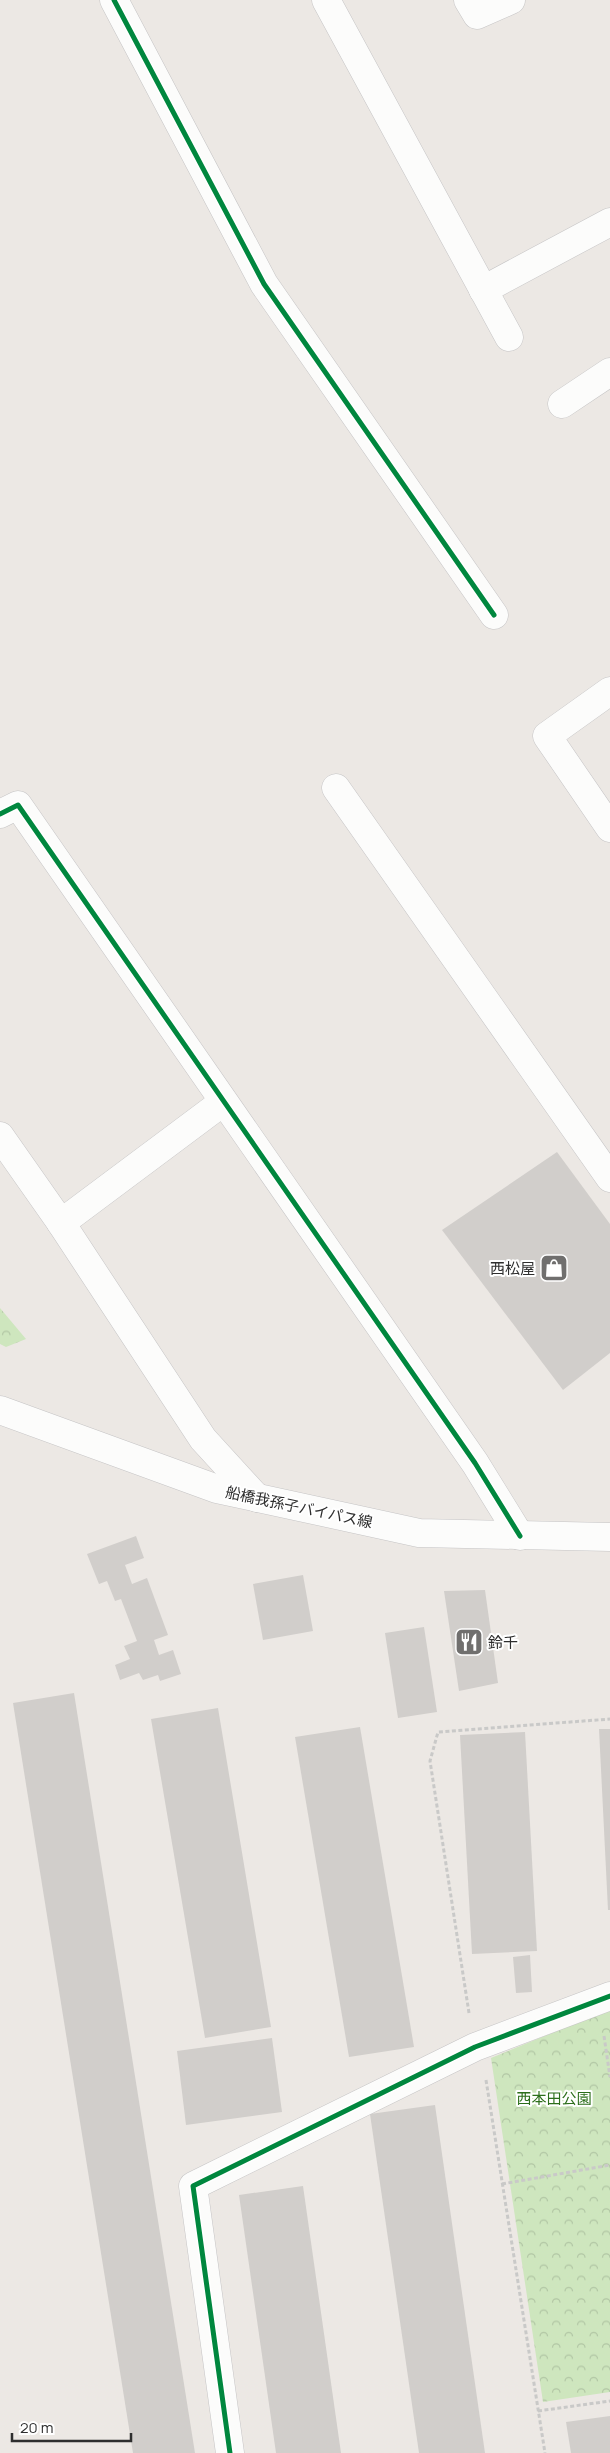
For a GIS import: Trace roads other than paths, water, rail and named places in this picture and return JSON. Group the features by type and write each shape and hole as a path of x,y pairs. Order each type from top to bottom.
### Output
{"street":[{"path":"114,0 264,284 494,615"},
{"path":"326,0 509,337"},
{"path":"468,0 476,15 511,0"},
{"path":"483,290 610,222"},
{"path":"562,404 610,372"},
{"path":"610,691 546,736 610,828"},
{"path":"336,788 610,1178"},
{"path":"0,814 18,805 475,1463 520,1536"},
{"path":"61,1223 223,1102"},
{"path":"0,1136 61,1223 203,1439 257,1498"},
{"name":"船橋我孫子バイパス線","path":"0,1410 217,1489 419,1533 610,1537"},
{"path":"230,2453 193,2186 476,2047 604,1998"}],"place":[{"name":"西松屋","path":"554,1268"},
{"name":"鈴千","path":"469,1642"}],"park label":[{"name":"西本田公園","path":"554,2098"}]}
